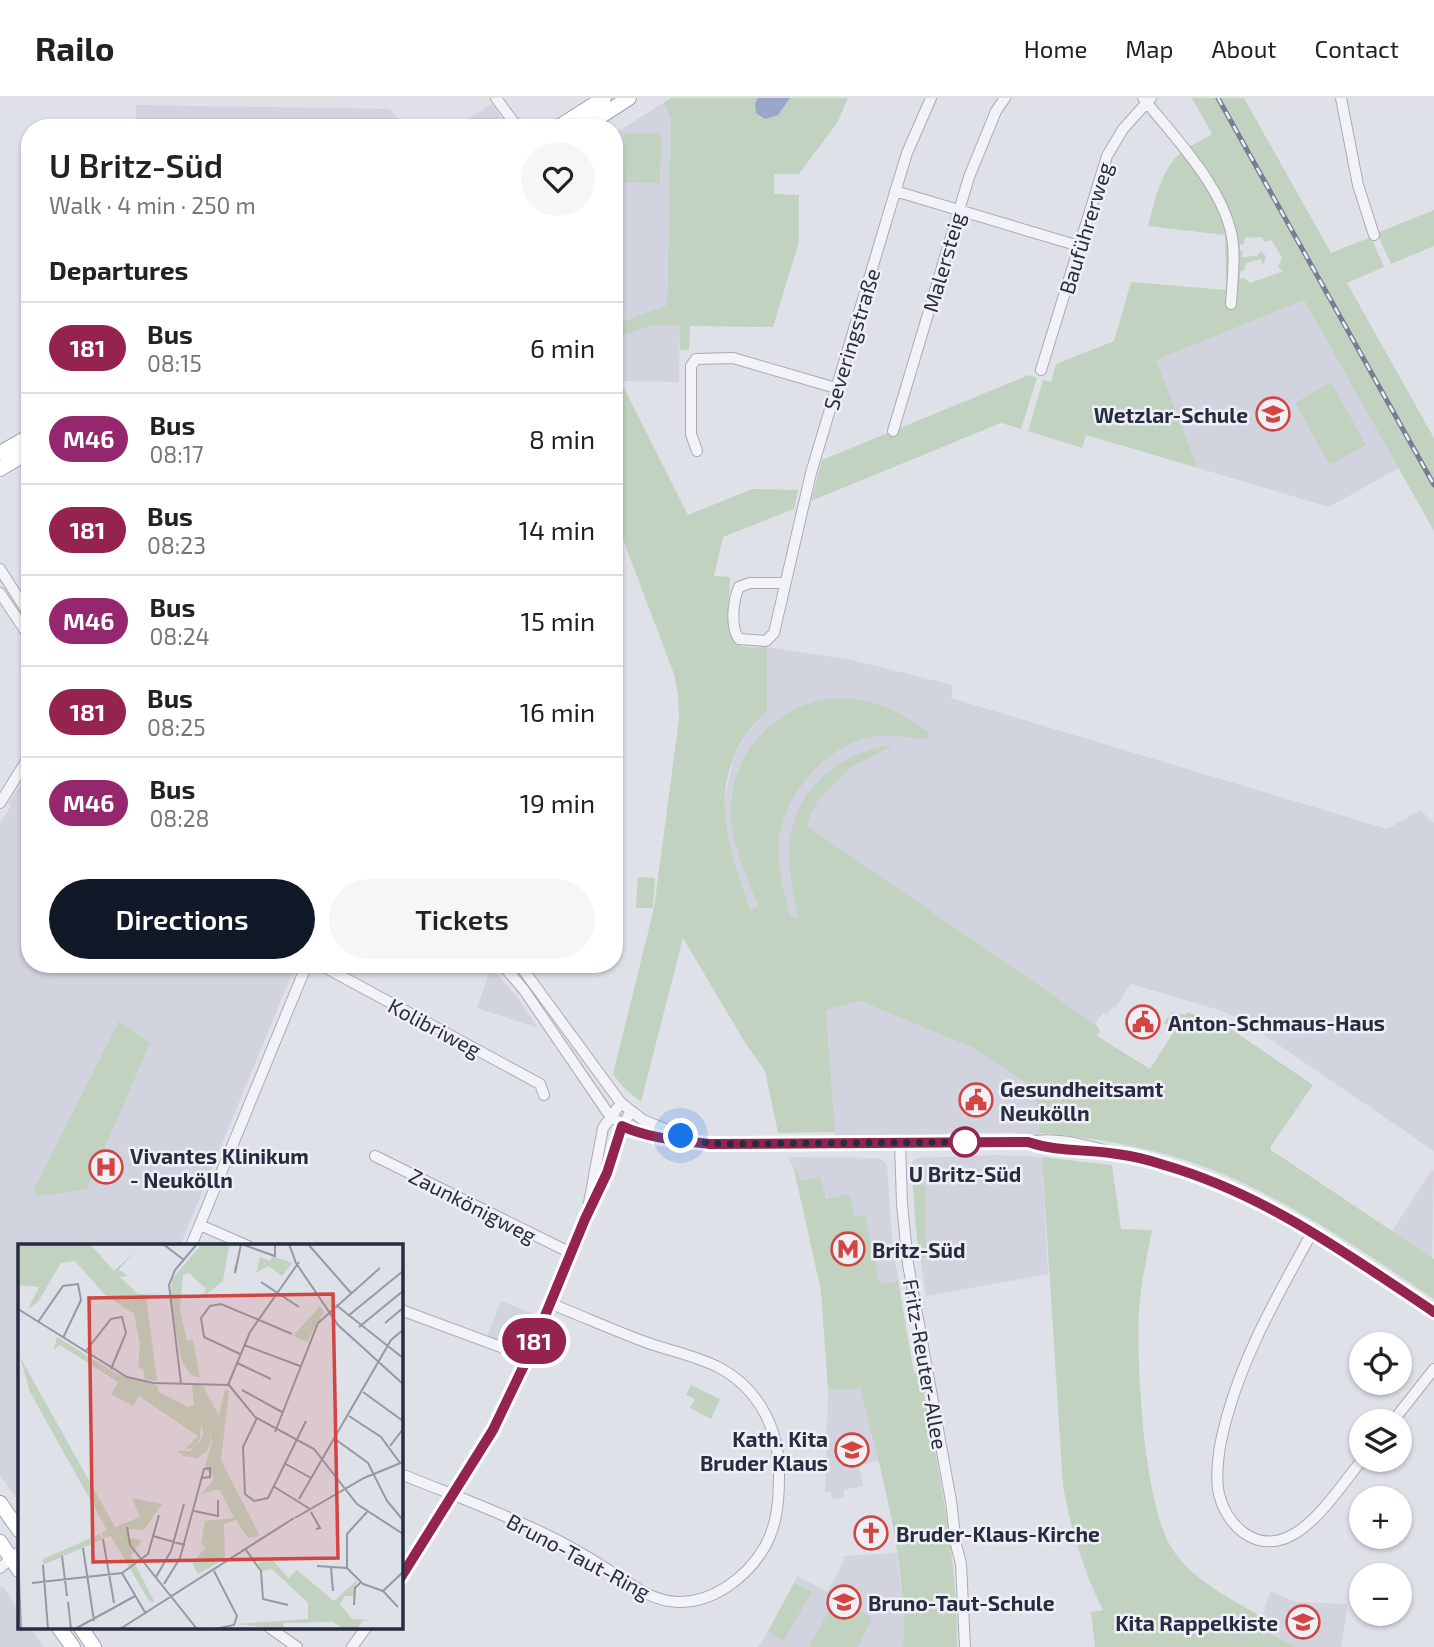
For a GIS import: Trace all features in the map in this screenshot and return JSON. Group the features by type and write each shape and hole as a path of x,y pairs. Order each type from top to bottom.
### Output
{"main road":[{"path":"571,119 604,98"},
{"path":"597,119 629,98"},
{"path":"0,453 21,441"},
{"path":"0,469 21,456"},
{"path":"0,1503 18,1529"},
{"path":"0,1542 12,1562"},
{"path":"61,1630 73,1647"},
{"path":"82,1630 93,1647"}],"street":[{"path":"496,98 511,119"},
{"name":"Severingstraße","path":"785,583 747,583 739,587 735,605 735,628 739,639 766,641 772,636 785,583 806,492 836,388 907,153 930,98"},
{"name":"Malersteig","path":"893,431 976,156 1004,98"},
{"path":"1341,98 1353,163 1374,235"},
{"path":"1147,99 1209,182 1226,213 1233,244 1231,304"},
{"name":"Bauführerweg","path":"1041,370 1107,156 1123,129 1147,99"},
{"path":"895,191 1079,246"},
{"path":"697,451 691,434 691,366 696,359 733,358 836,388"},
{"path":"0,569 21,602"},
{"path":"0,593 21,624"},
{"path":"2,796 21,768"},
{"path":"192,1244 303,973"},
{"name":"Kolibriweg","path":"336,973 540,1084 544,1095"},
{"path":"510,973 610,1116 622,1126 636,1132 668,1139 737,1145 1028,1142 1040,1139 1100,1148 1216,1182 1279,1212 1313,1231 1434,1311"},
{"path":"526,973 630,1112 662,1129 700,1142"},
{"path":"585,1219 603,1128 621,1103"},
{"path":"402,1575 493,1430 528,1357 607,1173 622,1126 630,1112"},
{"name":"Fritz-Reuter-Allee","path":"900,1143 903,1215 910,1277 951,1501 960,1530 965,1647"},
{"name":"Zaunkönigweg","path":"375,1156 571,1253"},
{"path":"200,1225 243,1244"},
{"path":"1313,1231 1262,1324 1234,1394 1218,1458 1217,1481 1228,1517 1249,1538 1266,1542 1294,1535 1314,1518 1352,1472"},
{"name":"Bruno-Taut-Ring","path":"402,1474 547,1535 587,1556 638,1590 668,1601 691,1601 722,1590 744,1573 766,1545 777,1511 779,1463 773,1432 754,1396 735,1378 712,1364 646,1342 550,1303"},
{"path":"402,1310 528,1357"},
{"path":"1402,1409 1434,1369"},
{"path":"273,1630 298,1647"},
{"path":"352,1647 365,1630"}],"shaded area":[{"path":"663,103 671,118 667,306 623,322 623,128"},
{"path":"492,104 501,119 468,119"},
{"path":"136,105 390,109 398,119 136,119"},
{"name":"Wetzlar-Schule","path":"1304,299 1399,468 1329,507 1198,468 1156,360"},
{"path":"652,325 680,326 679,382 623,381 623,336"},
{"path":"767,647 852,660 953,685 951,698 1387,829 1420,810 1434,823 1434,1151 1242,1020 1222,1011 1131,984 1115,1008 1107,1015 1103,1013 1095,1024 806,825 803,916 790,919 751,910 728,844 724,816 725,796 733,760 746,735 767,711"},
{"name":"Vivantes Klinikum - Neukölln","path":"21,784 21,973 292,973 181,1244 18,1244 18,1500 0,1476 0,823 11,806 8,804"},
{"path":"489,973 496,973 538,1028 477,1008"},
{"path":"860,1001 971,1047 1035,1089 1041,1136 1011,1132 835,1137 826,1009"},
{"path":"998,1155 1042,1157 1048,1274 926,1296 915,1223 912,1162 916,1158"},
{"path":"788,1157 880,1158 887,1165 892,1239 902,1304 884,1307 865,1215 855,1217 801,1181"},
{"path":"1432,1170 1434,1171 1432,1258 1392,1231"},
{"path":"501,1301 532,1313 522,1339 513,1345 487,1336"},
{"name":"Kath. Kita Bruder Klaus","path":"860,1386 879,1461 859,1465 863,1486 844,1490 844,1497 832,1499 831,1492 825,1492 828,1389 846,1390"},
{"name":"Bruno-Taut-Schule","path":"897,1553 903,1605 903,1647 758,1647 780,1613 797,1576 827,1592 844,1561 844,1556"},
{"path":"0,1587 4,1587 18,1610 18,1630 31,1630 44,1647 0,1647"},
{"name":"Kita Rappelkiste","path":"1270,1591 1296,1602 1348,1604 1341,1647 1297,1647 1259,1627"}],"green space":[{"path":"671,98 848,98 837,123 799,174 774,174 774,194 799,195 799,242 773,327 690,326 689,350 680,350 680,326 652,325 623,336 623,322 667,305 671,118 663,103"},
{"path":"1192,98 1244,98 1331,253 1371,237 1384,267 1347,283 1434,438 1434,531 1304,300 1156,360 1198,468 1086,435 1082,448 1028,431 1043,380 1051,382 1056,364 1114,341 1131,282 1226,290 1225,235 1148,226 1160,185 1169,166 1183,151 1212,134","holes":["1261,237 1265,242 1271,240 1282,257 1278,267 1283,271 1250,283 1240,278 1240,272 1244,270 1246,263 1261,259 1262,265 1266,259 1261,251 1257,256 1242,257 1240,245 1244,244 1245,238"]},
{"path":"625,133 661,133 660,183 624,182"},
{"path":"1434,210 1434,246 1391,264 1377,233"},
{"path":"1029,375 1037,378 1021,429 1001,423 811,501 822,460"},
{"path":"1331,382 1366,445 1330,465 1295,403"},
{"path":"623,386 688,515 752,489 798,490 794,509 723,537 714,576 730,577 729,624 735,640 746,647 767,647 767,711 745,736 733,758 725,801 730,845 751,910 759,907 736,844 731,804 735,780 757,739 773,723 792,710 837,698 871,702 905,717 929,732 926,739 878,736 859,740 824,760 797,792 787,810 778,848 780,874 790,917 798,917 789,865 790,836 805,798 817,782 832,769 869,750 890,745 891,747 851,767 818,800 806,825 1095,1024 1100,1030 1097,1036 1150,1069 1175,1030 1164,1023 1172,1012 1185,1015 1187,1012 1222,1023 1313,1085 1271,1146 1271,1150 1434,1259 1434,1299 1299,1212 1213,1170 1128,1146 1040,1133 1035,1089 971,1047 860,1001 826,1010 835,1132 778,1133 765,1071 744,1041 683,938 641,1102 623,1087 613,1074 654,908 679,719 674,674 624,542"},
{"path":"638,877 655,878 653,908 636,908"},
{"path":"119,1021 150,1043 87,1189 39,1196 35,1193 35,1187"},
{"path":"1042,1157 1112,1165 1121,1229 1152,1230 1139,1309 1141,1398 1155,1503 1163,1530 1173,1550 1202,1580 1262,1617 1259,1628 1297,1647 1095,1647 1091,1612 1103,1610 1078,1550 1063,1486"},
{"path":"793,1165 801,1181 820,1177 826,1199 849,1194 855,1217 865,1215 880,1284 898,1281 914,1373 920,1372 945,1509 954,1578 957,1647 903,1647 901,1581 884,1483 860,1387 846,1390 828,1389 821,1291"},
{"path":"913,1185 925,1185 926,1252 933,1252 929,1257 919,1259"},
{"path":"691,1385 720,1399 711,1419 690,1408 695,1399 686,1395"},
{"path":"794,1583 812,1592 783,1641 768,1631"},
{"path":"840,1598 872,1618 858,1647 811,1647 810,1644 836,1599"}],"water":[{"path":"758,98 790,98 778,115 765,119 756,113 755,103"}],"railway":[{"path":"1218,98 1434,485"}],"bus line":[{"name":"181","path":"402,1575 493,1430 528,1357 607,1173 622,1126 668,1139 710,1144 1028,1142 1045,1148 1115,1153 1150,1161 1216,1182 1279,1212 1313,1231 1434,1312"}],"place":[{"name":"Wetzlar-Schule","path":"1273,414"},
{"name":"Anton-Schmaus-Haus","path":"1143,1022"},
{"name":"Gesundheitsamt Neukölln","path":"976,1100"},
{"name":"U Britz-Süd","path":"965,1142"},
{"name":"Vivantes Klinikum - Neukölln","path":"106,1167"},
{"name":"Britz-Süd","path":"848,1249"},
{"name":"Kath. Kita Bruder Klaus","path":"852,1450"},
{"name":"Bruder-Klaus-Kirche","path":"871,1533"},
{"name":"Bruno-Taut-Schule","path":"844,1602"},
{"name":"Kita Rappelkiste","path":"1303,1622"}],"route":[{"path":"681,1136 700,1142 725,1144 965,1142"}]}
